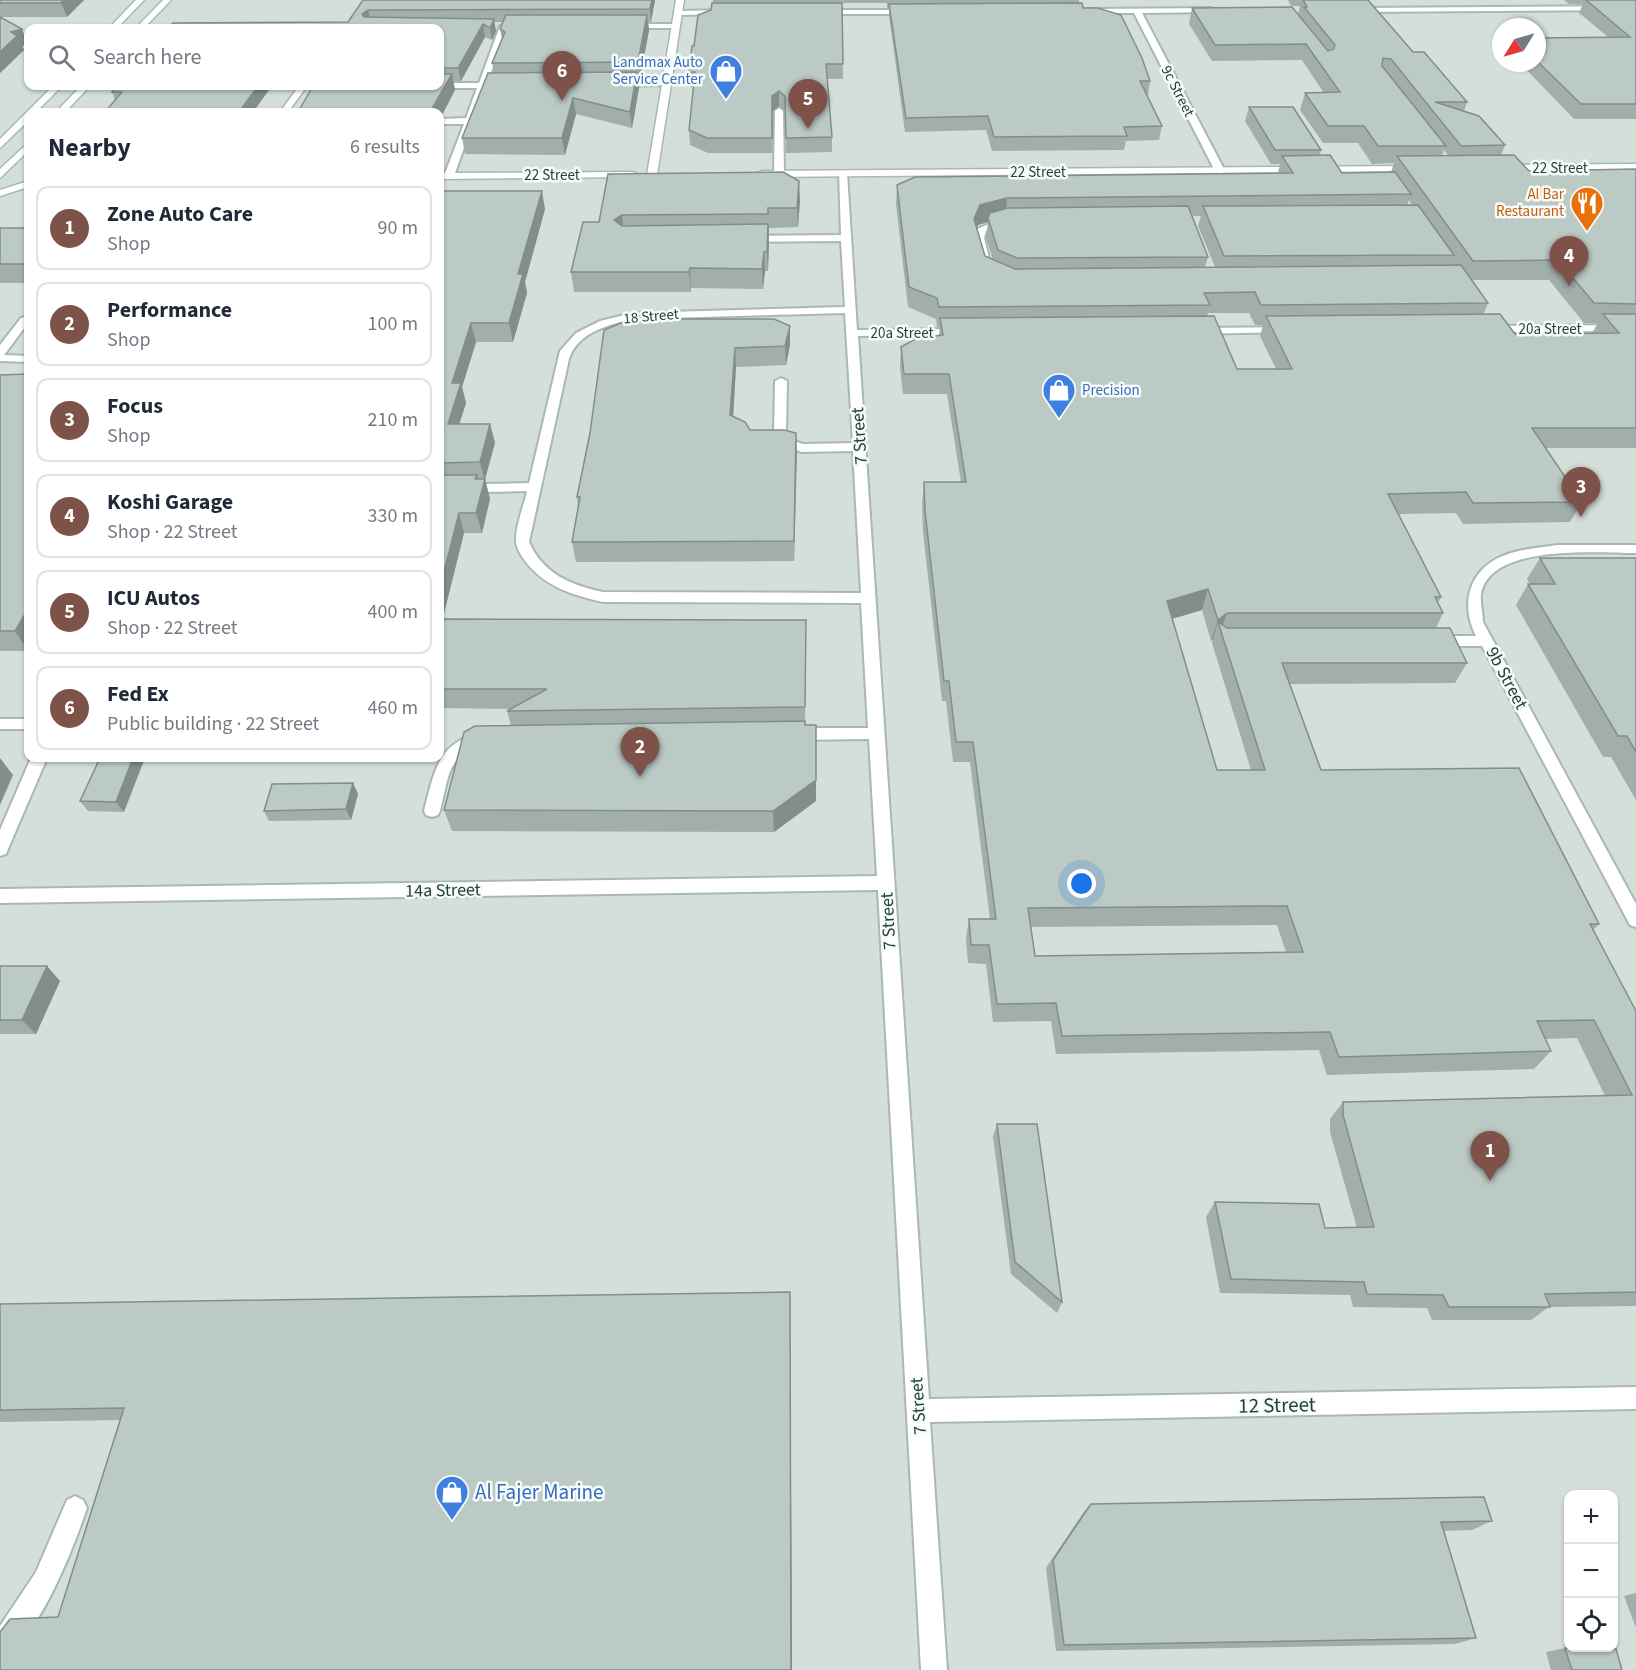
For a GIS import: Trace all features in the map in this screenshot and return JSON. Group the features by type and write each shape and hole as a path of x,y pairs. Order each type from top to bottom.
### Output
{"street":[{"path":"117,24 140,0"},
{"path":"144,24 167,0"},
{"path":"652,175 680,0"},
{"path":"36,108 54,90"},
{"path":"64,108 82,90"},
{"path":"287,108 300,90"},
{"path":"0,145 24,120"},
{"path":"0,175 24,150"},
{"name":"22 Street","path":"1486,168 1636,167"},
{"name":"22 Street","path":"756,174 1220,171 1383,173 1428,169"},
{"name":"22 Street","path":"444,176 664,175"},
{"path":"0,193 24,185"}],"lane":[{"path":"1528,0 1538,9"},
{"path":"1341,10 1636,8"},
{"path":"1081,11 1216,10"},
{"name":"9c Street","path":"1137,11 1220,171"},
{"path":"678,13 736,12"},
{"path":"817,12 922,12"},
{"path":"493,26 515,26"},
{"path":"444,176 469,121 504,26"},
{"path":"617,26 676,26"},
{"path":"609,84 667,83"},
{"path":"444,86 517,85"},
{"path":"778,173 779,111"},
{"path":"444,121 469,121"},
{"name":"7 Street","path":"842,173 934,1670"},
{"path":"986,269 979,234 987,226 1016,222"},
{"path":"739,239 846,238"},
{"name":"18 Street","path":"851,310 648,314 618,319 591,328 572,342 563,359 522,542 526,553 542,573 577,591 603,597 869,598"},
{"path":"0,352 24,321"},
{"name":"20a Street","path":"1485,326 1636,328"},
{"path":"1183,331 1302,330"},
{"name":"20a Street","path":"852,333 970,332"},
{"path":"0,358 24,359"},
{"path":"781,381 780,433 786,443 802,448 859,447"},
{"path":"444,489 534,487"},
{"name":"9b Street","path":"1636,549 1539,551 1512,556 1497,563 1477,582 1472,607 1476,621 1636,920"},
{"path":"1422,641 1487,641"},
{"path":"0,724 24,724"},
{"path":"783,734 877,733"},
{"path":"432,811 450,753 461,745 475,740 501,738"},
{"path":"0,849 37,762"},
{"name":"14a Street","path":"0,896 886,883"},
{"name":"12 Street","path":"918,1411 1636,1398"},
{"path":"0,1645 37,1594 60,1550 75,1508"}],"shaded area":[{"path":"0,0 1636,0 1636,1670 0,1670"}],"building":[{"path":"0,0 63,0 61,3 0,3"},
{"path":"363,0 652,0 650,9 368,10 362,14 364,17 494,19 490,28 483,24 458,68 444,68 444,24 172,24 348,22"},
{"path":"1303,0 1368,0 1413,52 1424,52 1467,102 1435,102 1479,116 1505,145 1461,146 1391,59 1383,58 1382,66 1446,146 1378,146 1364,126 1328,126 1305,93 1340,92 1306,44 1215,45 1192,8 1292,7 1328,51 1334,49 1335,45 1304,7 1307,7"},
{"path":"1586,0 1636,0 1636,104 1581,104 1546,70 1546,38 1630,37"},
{"path":"712,3 842,3 843,64 826,64 832,137 786,138 785,96 779,91 772,96 772,138 707,138 689,130 695,72 689,72 692,46 694,46 698,15 711,10"},
{"path":"1082,3 1083,8 1098,8 1121,15 1142,58 1150,81 1140,81 1162,126 1124,127 1127,136 994,137 988,116 906,118 889,4"},
{"path":"506,15 647,15 638,62 492,63 505,32 500,29"},
{"path":"0,17 22,29 11,32 17,36 0,52"},
{"path":"637,72 630,112 573,98 562,138 462,138 488,73"},
{"path":"444,74 452,74 444,88"},
{"path":"114,90 255,90 242,108 108,108 122,92 112,92"},
{"path":"311,90 443,90 432,108 300,108"},
{"path":"1249,107 1293,107 1321,150 1275,150"},
{"path":"1330,155 1342,173 1395,172 1411,194 1007,198 980,205 974,219 985,256 1015,269 1461,265 1488,303 1261,305 1255,292 1204,293 1210,305 939,307 937,298 909,287 897,185 915,177 1293,173 1282,156"},
{"path":"1514,155 1529,171 1636,169 1636,304 1594,303 1558,260 1473,261 1397,156"},
{"path":"783,172 799,181 797,208 768,208 768,214 622,215 614,220 622,226 768,224 767,252 764,252 762,269 690,268 689,272 571,272 583,222 599,222 608,174"},
{"path":"444,191 542,191 518,274 523,274 509,323 471,323 452,383 461,383 448,424 490,424 480,462 444,463"},
{"path":"1418,205 1454,255 1224,256 1203,206"},
{"path":"1188,206 1208,257 1017,258 998,250 988,218 990,213 1008,208"},
{"path":"0,228 24,228 24,264 0,264"},
{"path":"643,314 644,319 774,319 790,326 785,346 735,348 730,415 745,422 750,430 784,430 796,433 794,541 572,542 604,330"},
{"path":"1500,314 1515,334 1619,333 1603,314 1636,314 1636,428 1532,428 1582,502 1473,503 1466,492 1388,494 1441,597 1435,597 1443,613 1227,613 1218,620 1208,589 1167,601 1217,770 1265,770 1218,622 1227,628 1450,628 1467,663 1282,663 1321,770 1519,768 1599,924 1590,924 1636,1011 1636,1292 1545,1294 1550,1307 1449,1307 1443,1295 1367,1294 1364,1282 1231,1279 1215,1202 1319,1204 1325,1228 1374,1227 1343,1115 1343,1102 1632,1095 1594,1020 1537,1021 1551,1051 1339,1057 1330,1032 1062,1036 1056,1003 997,1004 989,945 971,945 969,919 996,919 973,742 956,742 949,681 944,681 925,511 924,482 966,482 949,374 904,374 901,347 917,338 943,335 940,318 1214,316 1237,369 1292,369 1266,316","holes":["1287,906 1303,952 1035,956 1028,908"]},
{"path":"24,374 24,616 15,631 0,631 0,375"},
{"path":"444,475 477,475 475,479 485,479 476,513 459,513 444,571"},
{"path":"1540,558 1636,558 1636,752 1627,736 1618,736 1528,584 1555,584"},
{"path":"444,619 806,620 805,707 507,711 547,689 444,689"},
{"path":"805,721 805,725 816,725 816,780 773,811 444,810 464,732 475,726"},
{"path":"98,762 131,762 116,802 80,801"},
{"path":"353,783 346,809 264,811 272,784"},
{"path":"0,966 47,966 22,1020 0,1020"},
{"path":"997,1124 1037,1124 1062,1302 1015,1262"},
{"name":"Al Fajer Marine","path":"790,1292 791,1670 0,1670 0,1632 10,1619 58,1617 124,1408 0,1410 0,1304"},
{"path":"1484,1497 1492,1521 1441,1522 1476,1638 1064,1645 1053,1560 1091,1504"},
{"path":"1566,1652 1617,1652 1622,1670 1572,1670"}],"place":[{"name":"Landmax Auto Service Center","path":"726,100"},
{"name":"Fed Ex","path":"562,101"},
{"name":"ICU Autos","path":"808,129"},
{"name":"Al Bar Restaurant","path":"1587,232"},
{"name":"Koshi Garage","path":"1569,286"},
{"name":"Precision","path":"1059,419"},
{"name":"Focus","path":"1581,517"},
{"name":"Performance","path":"640,777"},
{"name":"Zone Auto Care","path":"1490,1181"},
{"name":"Al Fajer Marine","path":"452,1521"}]}
